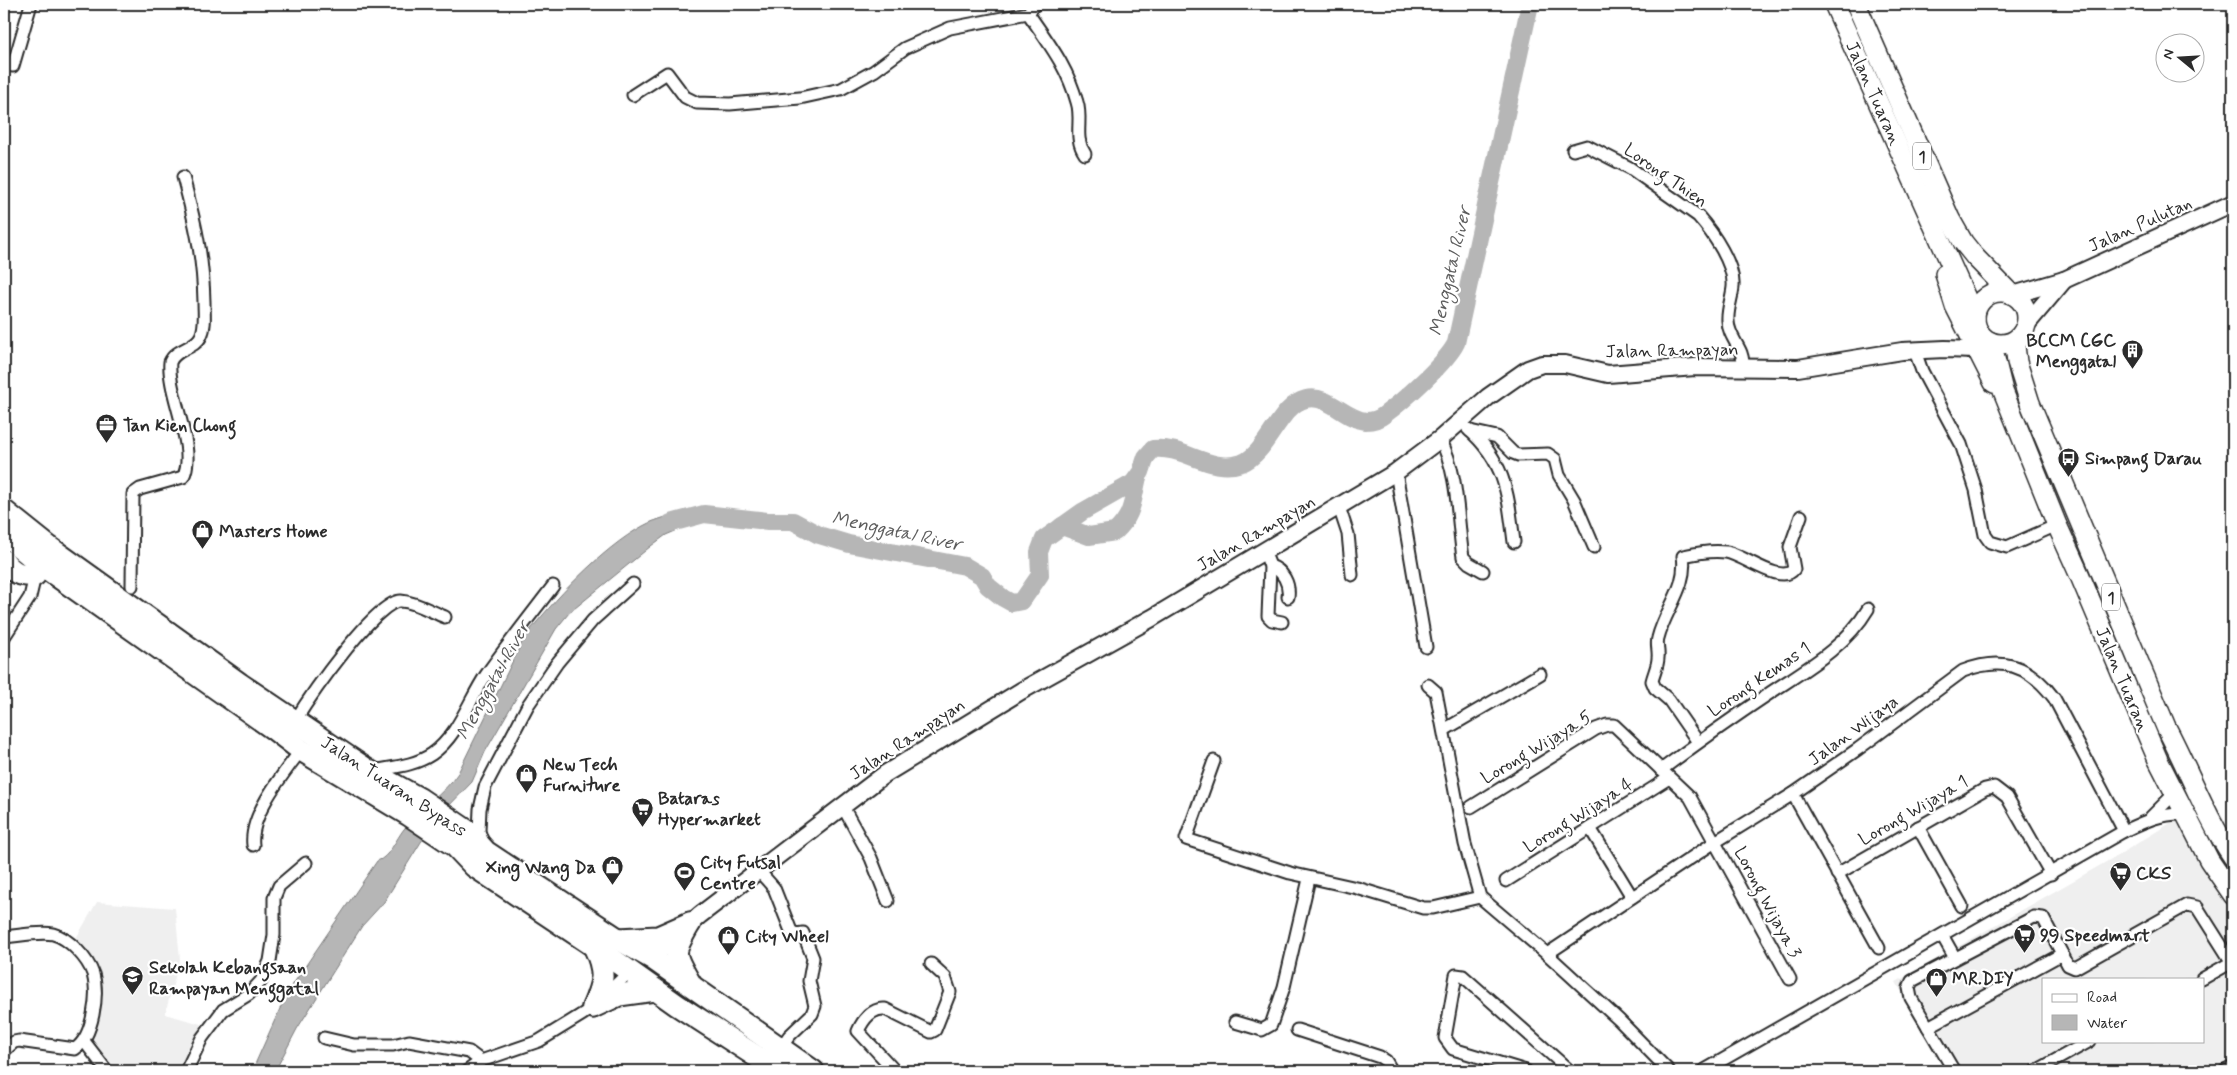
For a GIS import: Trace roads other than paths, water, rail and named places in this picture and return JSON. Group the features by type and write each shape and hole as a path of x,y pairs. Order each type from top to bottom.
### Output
{"highway":[{"name":"Jalan Tuaran Bypass","path":"4,511 49,547 134,594 240,684 369,771 414,807 618,939 653,959 813,1071"},
{"path":"4,520 31,542 36,551 38,570 25,576 14,572 4,561"},
{"name":"Jalan Tuaran Bypass","path":"4,534 38,570 135,632 301,750 414,807"},
{"path":"134,594 127,616 135,632"},
{"name":"Jalan Tuaran Bypass","path":"460,838 474,866 594,946 655,990 779,1071"},
{"path":"618,939 658,937 690,923"},
{"path":"690,923 676,948 675,954 694,989"},
{"path":"594,946 603,973 602,983 594,1007"},
{"path":"653,959 657,973 664,984 790,1071"},
{"path":"594,1007 619,995 655,990"}],"main road":[{"name":"Jalan Tuaran","path":"1834,4 1920,199 1931,217 1970,322"},
{"name":"Jalan Tuaran","path":"1852,4 1962,242 1974,257 2012,295"},
{"path":"1852,4 1921,180 1920,199"},
{"path":"1970,322 1978,306 1987,297 1998,292 2012,295"},
{"name":"1","path":"2012,295 2025,308 2025,328"},
{"name":"1","path":"1970,322 1979,331 1983,346"},
{"name":"Jalan Tuaran","path":"2025,328 2015,346 2017,362 2038,420 2166,727 2183,758 2201,800 2233,857"},
{"path":"1983,346 2010,343 2018,338 2025,328"},
{"name":"Jalan Tuaran","path":"1983,346 1999,393 2010,407 2057,525 2158,760 2209,860 2233,895"}],"street":[{"path":"4,65 13,66 31,4"},
{"path":"633,95 666,73 685,97 697,103 730,104 800,98 842,89 874,71 904,48 950,28 1032,9 1067,70 1081,115 1078,136 1080,146 1085,154"},
{"name":"Lorong Thien","path":"1573,150 1587,146 1630,168 1698,216 1704,223 1713,235 1733,273 1728,321 1729,329 1741,354 1744,368"},
{"path":"134,594 133,494 140,489 183,476 187,469 187,453 170,362 173,356 198,340 205,320 204,278 199,237 183,177"},
{"name":"Jalan Pulutan","path":"2012,295 2064,280 2233,204"},
{"name":"Jalan Pulutan","path":"2025,328 2064,280"},
{"path":"1945,348 1970,322"},
{"name":"Jalan Rampayan","path":"653,959 664,946 690,923 885,774 927,748 1267,559 1339,508 1396,472 1440,439 1464,427 1503,386 1528,369 1542,364 1565,364 1608,374 1695,367 1798,368 1902,351 1983,346"},
{"path":"1915,351 1922,371 1961,444 1976,490 1985,536 1990,542 2007,546 2057,525"},
{"path":"1464,427 1487,450 1502,473 1508,497 1514,542"},
{"path":"1464,427 1497,437 1513,453 1518,455 1548,454 1554,459 1559,475 1574,500 1594,547"},
{"path":"1440,439 1446,450 1451,471 1463,557 1483,571"},
{"path":"1396,472 1426,647"},
{"path":"1339,508 1348,534 1352,574"},
{"path":"1698,742 1669,700 1655,688 1652,680 1658,661 1657,640 1664,620 1682,583 1684,570 1683,556 1725,552 1740,556 1769,571 1786,575 1794,569 1790,547 1800,516"},
{"path":"1267,559 1288,583 1288,597"},
{"path":"1267,559 1268,614 1272,620 1282,622"},
{"path":"4,637 30,597 38,570"},
{"path":"486,852 479,831 480,809 485,787 528,705 557,663 594,620 633,584"},
{"path":"369,771 421,761 434,753 459,721 485,677 553,586"},
{"path":"295,721 345,651 390,604 401,601 445,617"},
{"name":"Lorong Kemas 1","path":"1665,774 1698,742 1836,648 1861,622 1868,609"},
{"name":"Jalan Wijaya","path":"1547,954 1715,842 1793,794 1858,749 1963,671 1978,666 1998,664 2015,667 2041,681 2054,698 2124,831"},
{"path":"1444,730 1540,674"},
{"path":"1428,685 1436,692 1465,844 1480,896 1619,1020 1668,1071"},
{"name":"Lorong Wijaya 5","path":"1471,807 1596,729 1607,725 1614,726 1628,737 1690,797 1715,842"},
{"path":"253,845 252,837 268,795 301,750"},
{"path":"1214,761 1186,839 1309,879 1356,888 1423,908 1433,908 1480,896"},
{"name":"Lorong Wijaya 4","path":"1506,881 1590,828 1665,774"},
{"name":"Lorong Wijaya 1","path":"1838,874 1986,789 1994,788 2007,797 2050,874"},
{"path":"2150,818 2175,792"},
{"path":"1793,794 1879,948"},
{"path":"844,807 871,858 888,901"},
{"path":"1703,1071 2124,831 2150,818 2173,813 2185,814"},
{"path":"1590,828 1632,897"},
{"path":"1918,828 1962,906"},
{"name":"Lorong Wijaya 3","path":"1715,842 1790,979"},
{"path":"186,1071 202,1038 223,1010 249,994 261,981 270,961 274,935 274,898 279,886 306,862"},
{"path":"758,870 774,888 791,931 796,934 804,933 813,958 809,981 815,1006 812,1014 789,1036 780,1049"},
{"path":"1235,1022 1262,1030 1271,1025 1284,987 1309,879"},
{"path":"1954,1071 1911,998 1908,988 1912,981 2038,916 2042,918 2068,965 2074,968 2187,905 2197,907 2233,963 2204,978"},
{"path":"4,937 54,934 65,940 83,956 93,974 95,992 92,1016 84,1041 75,1049 18,1041 14,1042 4,1051"},
{"path":"1942,935 1955,958"},
{"path":"1928,1027 2062,954"},
{"path":"895,1071 858,1031 866,1018 874,1010 879,1009 885,1009 919,1028 931,1032 935,1030 950,992 945,977 931,964"},
{"path":"467,1071 481,1061 539,1041 594,1007 630,971"},
{"path":"1526,1071 1452,1049 1447,1044 1445,1038 1456,975 1463,976 1570,1071"},
{"path":"1297,1030 1380,1057 1386,1061 1392,1071"},
{"path":"324,1038 354,1045 393,1046 409,1041 469,1052 481,1061"},
{"path":"84,1041 107,1071"},
{"path":"2036,1071 2088,1042"},
{"path":"2226,1071 2233,1067"}],"water":[{"path":"691,510 694,523 666,535 651,546 569,613 556,629 485,752 472,782 445,810 421,842 384,902 362,926 297,1029 275,1071 252,1071 287,993 377,861 385,856 410,822 446,788 458,773 524,638 563,593 611,548 648,523"}],"waterway":[{"name":"Menggatal River","path":"671,523 704,514 768,521 793,521 819,535 849,544 965,566 982,576 988,586 1012,603 1022,601 1040,575 1039,552 1044,539 1082,512 1133,483 1141,472 1146,457 1153,449 1175,451 1219,465 1242,463 1259,450 1288,410 1306,399 1322,400 1351,416 1366,421 1375,420 1382,416 1434,371 1456,343 1530,4"},
{"path":"1062,526 1089,536 1115,532 1129,513 1138,477"}],"place":[{"name":"BCCM CGC Menggatal","path":"2132,369"},
{"name":"Tan Kien Chong","path":"107,444"},
{"name":"Simpang Darau","path":"2069,477"},
{"name":"Masters Home","path":"203,550"},
{"name":"New Tech Furniture","path":"527,793"},
{"name":"Bataras Hypermarket","path":"642,827"},
{"name":"Xing Wang Da","path":"612,886"},
{"name":"City Futsal Centre","path":"684,891"},
{"name":"CKS","path":"2120,892"},
{"name":"99 Speedmart","path":"2024,954"},
{"name":"City Wheel","path":"729,955"},
{"name":"Sekolah Kebangsaan Rampayan Menggatal","path":"133,996"},
{"name":"MR.DIY","path":"1936,997"}]}
